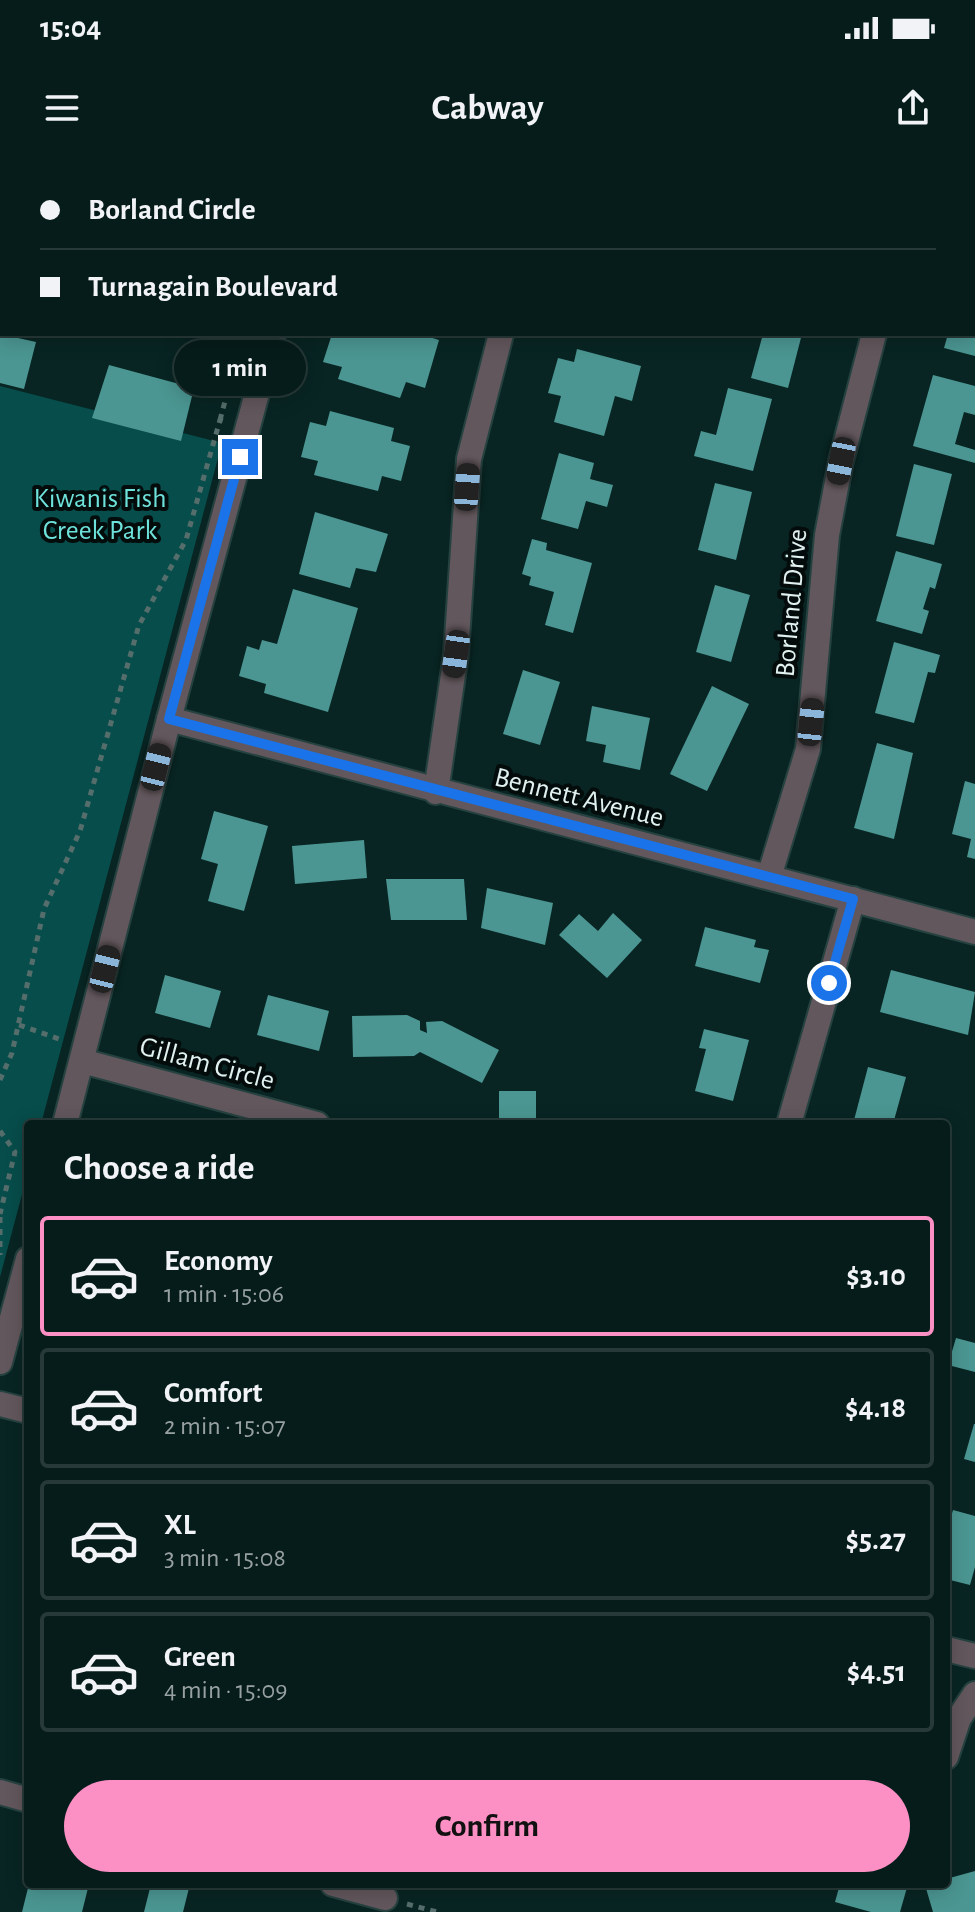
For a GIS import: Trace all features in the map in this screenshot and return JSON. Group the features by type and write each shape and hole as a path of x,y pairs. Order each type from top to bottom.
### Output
{"street":[{"path":"66,1120 169,719 272,336"},
{"path":"436,792 456,654 469,459 500,336"},
{"name":"Borland Drive","path":"769,877 808,749 827,535 841,461 873,336"},
{"name":"Bennett Avenue","path":"169,719 975,932"},
{"path":"790,1120 853,899"},
{"name":"Gillam Circle","path":"82,1061 302,1120"},
{"path":"0,1362 24,1274"},
{"path":"0,1404 24,1410"},
{"path":"950,1650 975,1656"},
{"path":"950,1745 959,1718 975,1694"},
{"path":"0,1792 24,1799"},
{"path":"348,1888 385,1898"}],"path":[{"path":"0,1080 19,1025 44,909 87,810 139,625 186,540 242,336"},
{"path":"220,420 247,428"},
{"path":"19,1025 59,1037 82,1061"},
{"path":"0,1131 15,1152 0,1215 0,1255"}],"green space":[{"name":"Kiwanis Fish Creek Park","path":"0,386 222,443 42,1120 24,1120 24,1187 0,1277"}],"building":[{"path":"0,336 36,342 24,389 0,383"},
{"path":"331,336 426,336 439,340 425,388 406,382 400,398 338,379 342,367 323,362"},
{"path":"762,336 801,336 788,388 751,378"},
{"path":"947,336 975,336 975,356 944,348"},
{"path":"577,349 641,366 632,401 615,396 604,436 554,422 561,396 548,393 558,358 574,362"},
{"path":"109,365 194,388 181,441 92,418"},
{"path":"933,375 975,386 975,415 964,412 955,444 975,450 975,463 913,446"},
{"path":"728,388 772,399 753,471 694,456 701,431 716,435"},
{"path":"330,411 394,428 391,441 410,446 401,481 382,476 378,491 314,475 318,461 301,457 310,422 326,426"},
{"path":"559,453 594,463 590,479 613,485 607,507 586,501 578,529 541,519"},
{"path":"914,464 952,474 934,545 896,536"},
{"path":"715,483 752,492 736,560 698,550"},
{"path":"315,512 388,534 376,572 356,568 350,588 299,574"},
{"path":"532,539 547,543 546,550 592,563 573,633 545,625 554,592 529,585 531,577 522,574"},
{"path":"896,551 942,564 935,589 930,587 923,609 929,611 922,634 876,621"},
{"path":"715,585 750,595 731,662 696,652"},
{"path":"293,589 358,608 328,712 264,693 266,684 239,676 247,646 259,650 262,640 277,644"},
{"path":"894,642 940,655 935,673 928,672 914,723 875,713"},
{"path":"523,670 560,682 540,745 503,734"},
{"path":"712,686 749,704 707,791 670,774"},
{"path":"592,706 650,718 640,770 603,762 606,745 586,741"},
{"path":"877,743 913,753 894,839 854,828"},
{"path":"965,781 975,784 975,859 967,857 971,839 952,834"},
{"path":"214,811 268,826 244,911 208,901 218,864 201,859"},
{"path":"364,840 367,878 295,884 292,846"},
{"path":"386,879 464,879 467,920 391,920"},
{"path":"487,888 553,903 545,945 481,928"},
{"path":"613,913 642,940 607,978 559,935 579,914 598,931"},
{"path":"705,927 756,940 754,947 769,950 760,983 695,966"},
{"path":"891,970 975,992 968,1035 880,1012"},
{"path":"165,975 221,991 210,1028 155,1013"},
{"path":"268,995 329,1011 319,1051 257,1035"},
{"path":"407,1015 420,1021 420,1030 427,1033 426,1022 442,1021 499,1050 482,1083 420,1052 414,1056 353,1057 352,1016"},
{"path":"704,1029 749,1040 733,1101 695,1091 706,1049 699,1048"},
{"path":"868,1067 906,1077 894,1120 854,1120"},
{"path":"499,1091 536,1091 536,1120 499,1120"},
{"path":"956,1338 975,1343 975,1372 950,1366"},
{"path":"975,1424 975,1462 964,1459"},
{"path":"953,1510 975,1516 975,1567 970,1585 950,1580 950,1520"},
{"path":"975,1871 975,1912 933,1912 926,1888 950,1888 950,1878"},
{"path":"28,1888 88,1888 82,1912 22,1912"},
{"path":"150,1888 189,1888 183,1912 144,1912"},
{"path":"839,1888 907,1888 900,1912 871,1912 835,1902"}],"route":[{"path":"240,457 169,719 436,792 853,899 829,983"}]}
